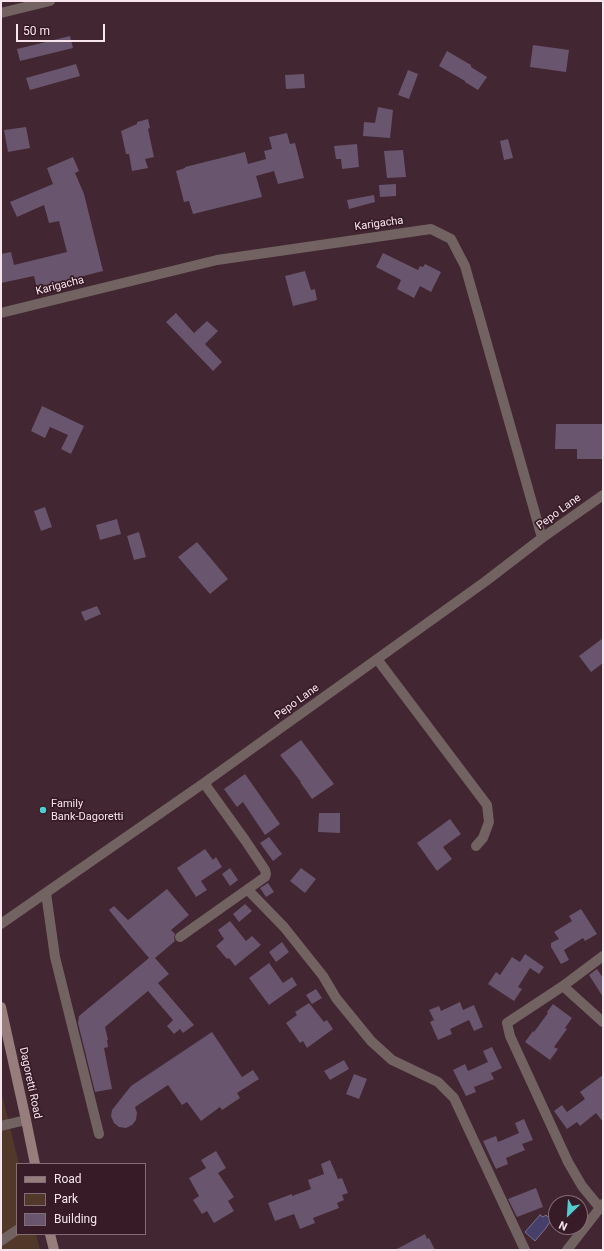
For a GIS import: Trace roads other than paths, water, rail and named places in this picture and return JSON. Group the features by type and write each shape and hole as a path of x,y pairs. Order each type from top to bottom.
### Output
{"main road":[{"name":"Dagoretti Road","path":"1,1007 35,1163"},
{"path":"50,1235 54,1250"}],"street":[{"path":"1,14 50,1"},
{"name":"Karigacha","path":"1,313 217,260 432,229 451,239 465,266 542,538"},
{"name":"Pepo Lane","path":"1,924 204,783 486,581 542,538 603,495"},
{"path":"377,659 487,805 489,822 483,838 476,846"},
{"path":"180,937 248,890 265,877 266,874 265,870 245,840 204,783"},
{"path":"248,890 284,927 322,976 336,998 371,1041 392,1060 438,1082 454,1098 525,1250"},
{"path":"46,893 55,957 99,1134"},
{"path":"567,1250 602,1206 582,1186 568,1162 510,1036 507,1023 563,986 603,956"},
{"path":"563,986 603,1022"},
{"path":"1,1126 26,1120"},
{"path":"1,1241 16,1231"}],"place":[{"name":"Family Bank-Dagoretti","path":"43,810"}]}
